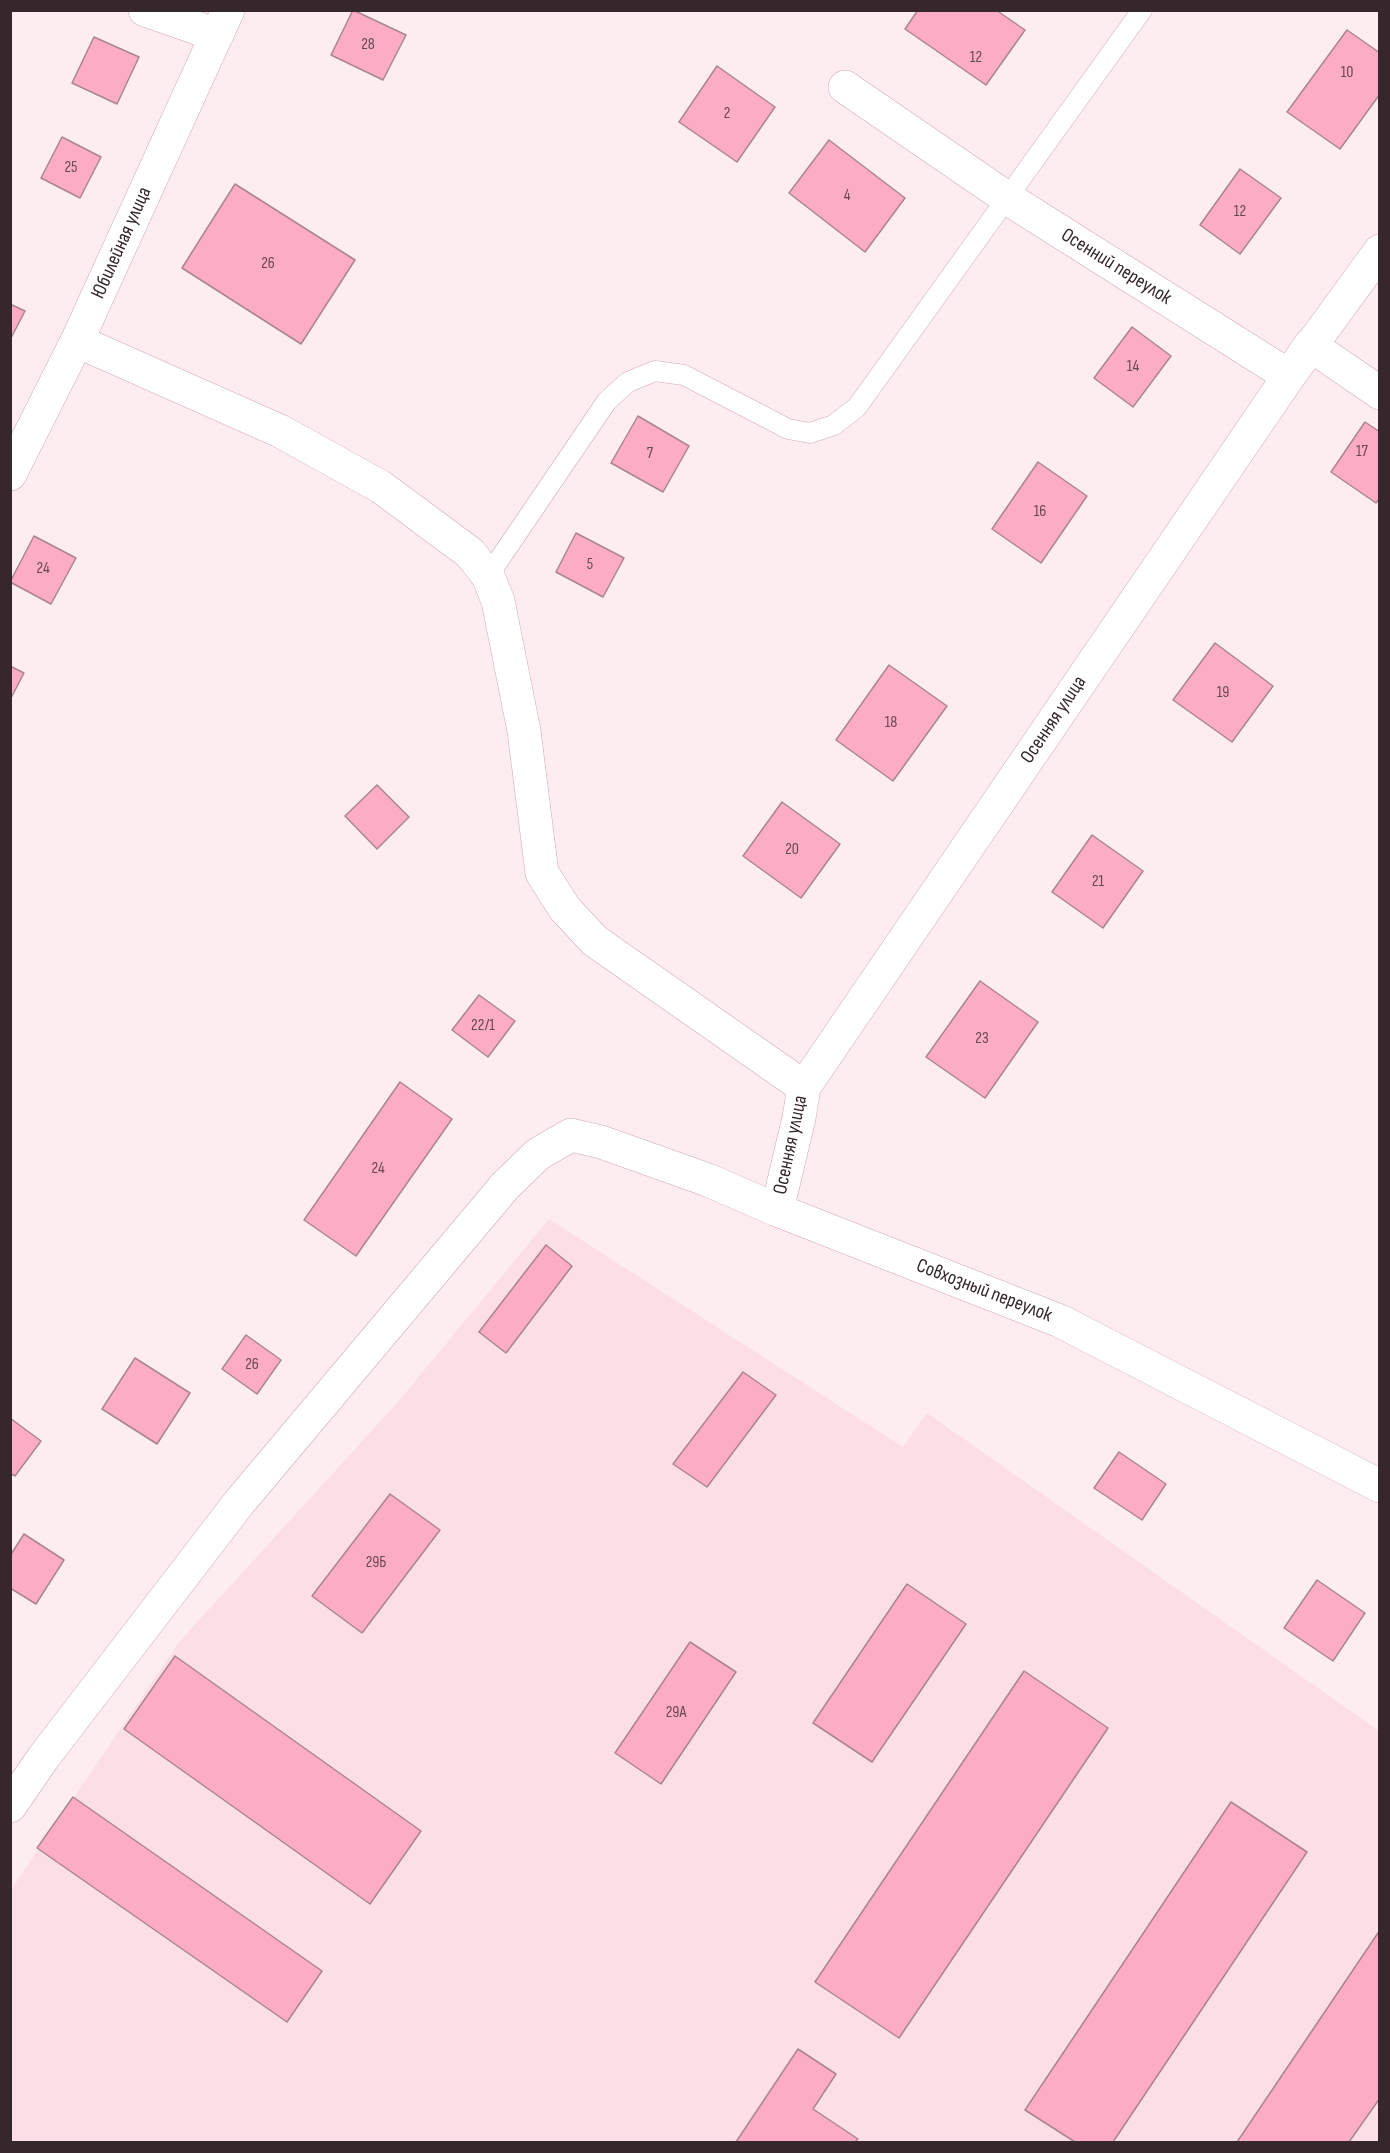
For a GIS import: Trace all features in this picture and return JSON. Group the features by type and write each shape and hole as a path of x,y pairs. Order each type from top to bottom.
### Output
{"street":[{"path":"145,10 222,23"},
{"name":"Юбилейная улица","path":"10,474 77,341 222,23"},
{"name":"Осенний переулок","path":"845,87 1007,198 1288,376"},
{"path":"1288,376 1380,251"},
{"path":"77,341 280,431 381,487 470,552 488,576 498,601 524,732 542,873 565,909 596,941 804,1087"},
{"path":"1310,345 1380,393"},
{"name":"Осенняя улица","path":"777,1210 804,1087 1288,376"},
{"name":"Совхозный переулок","path":"10,1806 43,1758 254,1485 505,1186 537,1154 571,1135 601,1142 708,1180 777,1210 1060,1321 1380,1486"}],"lane":[{"path":"488,576 607,401 628,382 655,371 684,375 788,429 810,433 834,425 857,407 1142,10"}],"shaded area":[{"path":"549,1219 903,1447 927,1413 1379,1731 1379,2142 11,2142 11,1890 180,1641 398,1402"}],"building":[{"path":"353,10 406,35 383,80 331,55"},
{"path":"918,10 996,10 1025,30 986,85 905,29"},
{"path":"1347,30 1380,53 1380,94 1340,149 1287,112"},
{"path":"94,37 139,57 117,104 72,83"},
{"path":"717,66 775,107 737,162 679,122"},
{"path":"62,137 101,157 80,198 41,178"},
{"path":"829,140 905,198 865,252 789,193"},
{"path":"1240,169 1281,198 1240,254 1200,225"},
{"path":"235,184 355,260 301,344 182,268"},
{"path":"10,304 25,311 10,340"},
{"path":"1132,327 1171,356 1133,407 1094,378"},
{"path":"638,416 689,446 663,492 611,463"},
{"path":"1365,422 1380,432 1380,498 1376,503 1331,472"},
{"path":"1038,462 1087,496 1041,563 992,529"},
{"path":"576,533 624,558 603,597 556,572"},
{"path":"34,536 76,558 51,604 10,582"},
{"path":"1215,643 1273,686 1232,742 1173,700"},
{"path":"889,665 947,706 893,781 836,740"},
{"path":"10,666 24,673 10,700"},
{"path":"377,785 409,817 377,849 345,816"},
{"path":"782,802 840,844 801,898 743,856"},
{"path":"1092,835 1143,871 1103,928 1052,892"},
{"path":"980,981 1038,1022 985,1098 926,1057"},
{"path":"479,995 515,1021 488,1057 452,1030"},
{"path":"400,1082 452,1119 356,1256 304,1220"},
{"path":"546,1245 572,1266 506,1353 479,1332"},
{"path":"246,1335 281,1360 257,1394 222,1369"},
{"path":"135,1358 190,1393 157,1444 102,1409"},
{"path":"743,1372 776,1395 707,1487 673,1464"},
{"path":"10,1418 41,1441 15,1476 10,1473"},
{"path":"1119,1452 1166,1484 1142,1520 1094,1488"},
{"path":"390,1494 440,1530 362,1633 312,1596"},
{"path":"24,1534 64,1560 36,1604 10,1588 10,1556"},
{"path":"1317,1580 1365,1613 1333,1661 1284,1628"},
{"path":"907,1584 966,1624 872,1762 813,1723"},
{"path":"690,1642 736,1672 661,1784 615,1753"},
{"path":"175,1656 421,1831 370,1904 124,1729"},
{"path":"1024,1671 1108,1728 899,2038 815,1982"},
{"path":"73,1797 322,1971 287,2022 37,1848"},
{"path":"1231,1802 1307,1852 1113,2142 1075,2142 1025,2110"},
{"path":"1380,1930 1380,2098 1349,2142 1237,2142"},
{"path":"798,2049 836,2074 813,2109 858,2139 855,2142 736,2142"}]}
